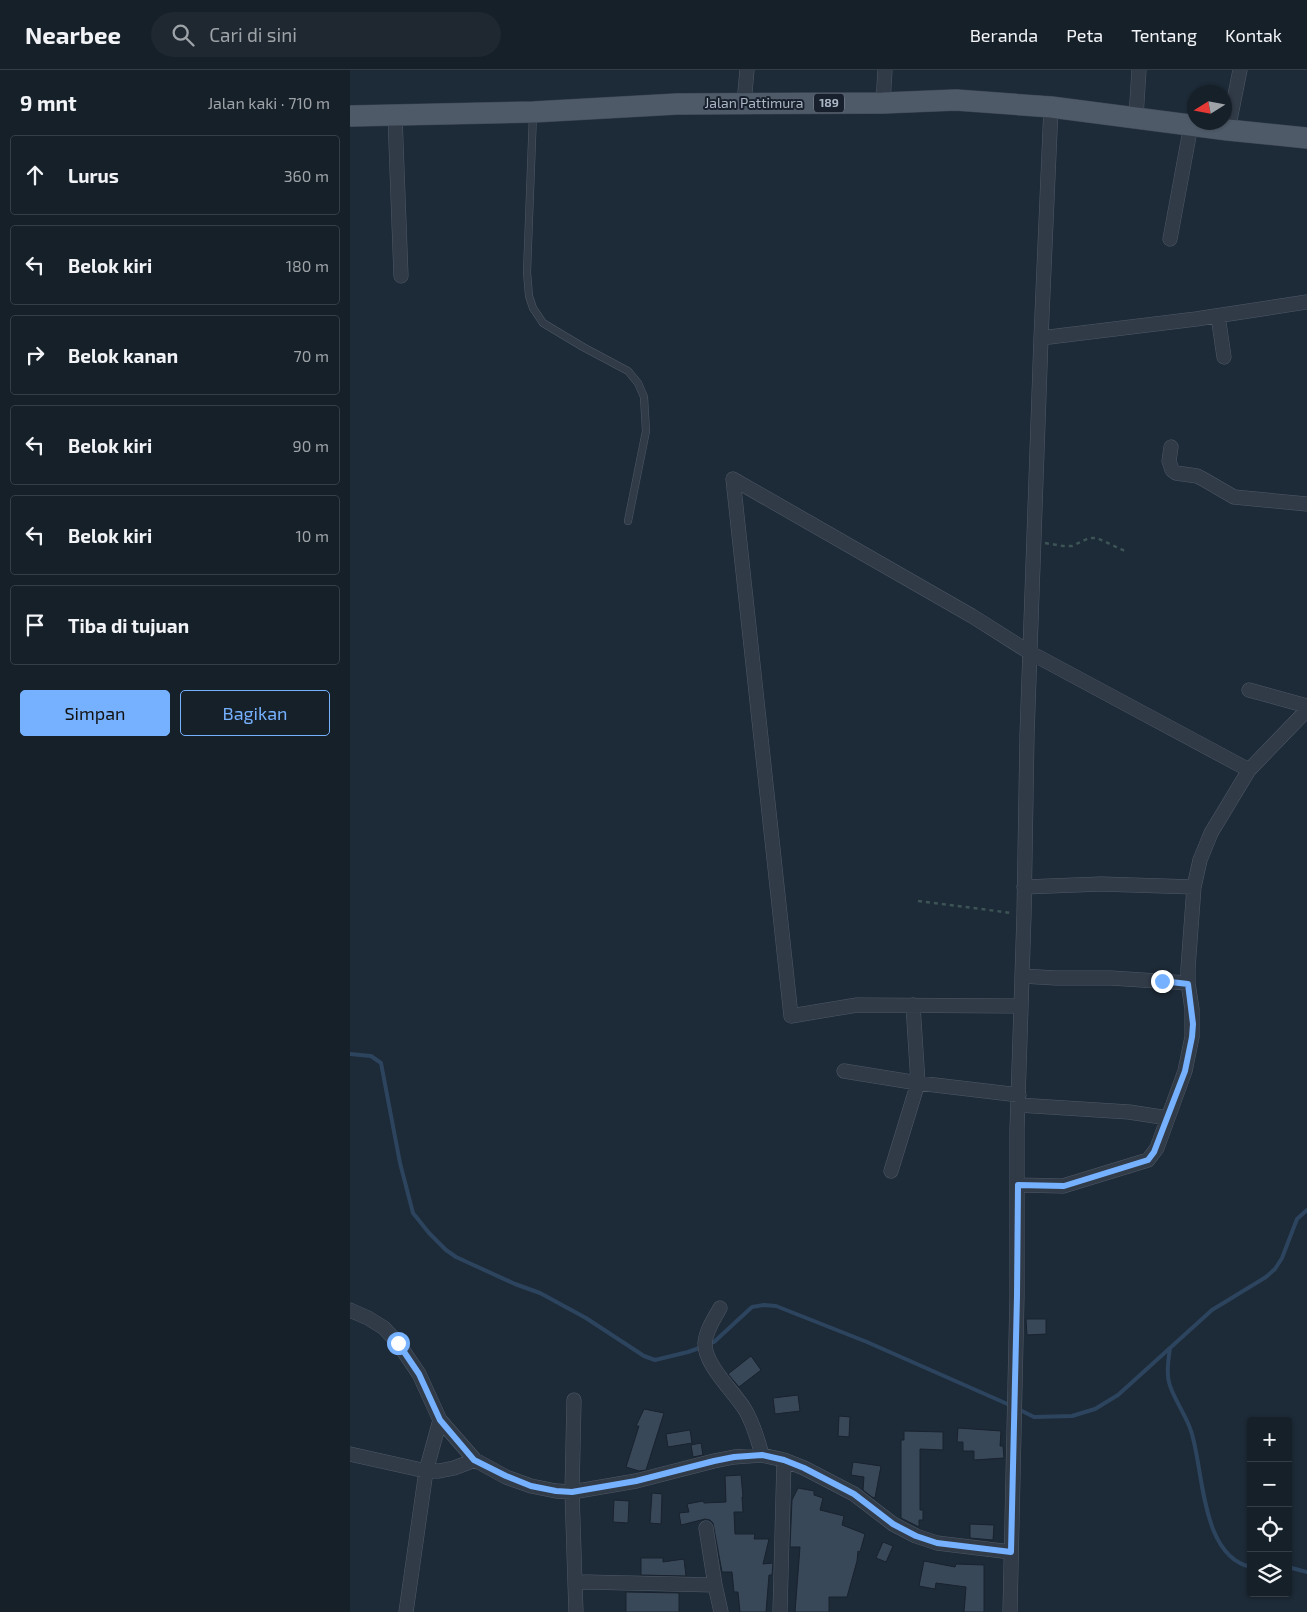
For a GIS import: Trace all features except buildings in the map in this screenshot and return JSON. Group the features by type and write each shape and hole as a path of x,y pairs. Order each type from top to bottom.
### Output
{"main road":[{"name":"Jalan Pattimura","path":"350,116 533,112 677,104 883,103 956,100 1051,106 1187,124"},
{"name":"Jalan Pattimura","path":"1228,130 1307,138"}],"street":[{"path":"744,103 747,70"},
{"path":"883,103 885,70"},
{"path":"1136,117 1139,70"},
{"path":"1232,110 1240,70"},
{"path":"1010,1612 1017,1296 1020,1006 1024,915 1029,652 1051,106"},
{"path":"396,116 401,276"},
{"path":"1170,240 1190,130"},
{"path":"1041,338 1218,316 1307,302"},
{"path":"1218,316 1224,357"},
{"path":"1171,447 1169,461 1172,470 1181,474 1197,476 1234,498 1307,504"},
{"path":"1020,1006 857,1006 791,1016 732,479 972,616 1029,652 1249,770"},
{"path":"1249,690 1307,706"},
{"path":"1018,1185 1064,1186 1148,1160 1157,1148 1185,1071 1192,1037 1193,1024 1188,968 1194,886 1200,860 1211,833 1249,770 1307,710"},
{"path":"1024,887 1101,884 1194,886"},
{"path":"1022,976 1111,978 1188,984"},
{"path":"891,1171 918,1083 914,1005"},
{"path":"844,1071 1019,1100 1168,1118"},
{"path":"720,1308 707,1331 705,1345 708,1357 745,1410 757,1437 762,1455"},
{"path":"350,1310 384,1328 398,1343 419,1374 440,1420 474,1460 531,1486 572,1492 636,1481 734,1457 762,1455 784,1460 804,1468 854,1494 893,1524 916,1536 937,1543 1011,1552"},
{"path":"574,1400 572,1492 576,1612"},
{"path":"406,1612 426,1471 440,1420"},
{"path":"350,1454 426,1471 454,1468 474,1460"},
{"path":"780,1612 784,1460"},
{"path":"706,1528 721,1612"},
{"path":"575,1583 715,1585"}],"lane":[{"path":"533,112 527,272 529,296 533,308 543,322 583,347 628,371 638,383 644,397 646,431 628,521"}],"path":[{"path":"1034,541 1072,546 1088,538 1097,538 1127,552"},
{"path":"918,901 1024,915"}],"waterway":[{"path":"350,1054 371,1056 381,1063 400,1163 413,1213 446,1250 456,1257 515,1284 540,1293 586,1318 644,1356 655,1360 702,1347"},
{"path":"1018,1409 1034,1417 1072,1416 1095,1409 1118,1395 1212,1310 1266,1277 1275,1269 1282,1258 1297,1219 1307,1210"},
{"path":"709,1344 714,1342 752,1307 776,1306 867,1342 1012,1406"},
{"path":"1170,1348 1169,1381 1191,1431 1202,1488 1213,1529 1222,1546 1234,1560 1247,1565"},
{"path":"1292,1568 1307,1572"}],"route":[{"path":"398,1343 419,1374 440,1420 474,1460 531,1486 572,1492 636,1481 734,1457 762,1455 784,1460 804,1468 854,1494 893,1524 916,1536 937,1543 1011,1552 1018,1185 1064,1186 1148,1160 1157,1148 1185,1071 1193,1024 1188,984 1162,981"}]}
